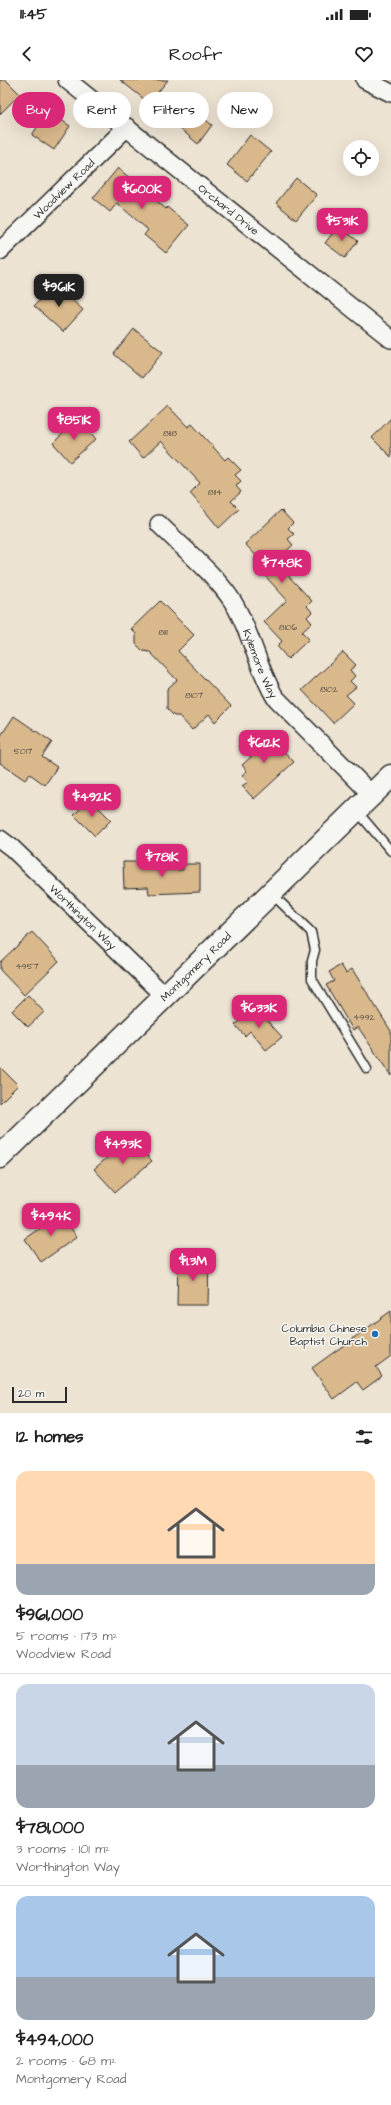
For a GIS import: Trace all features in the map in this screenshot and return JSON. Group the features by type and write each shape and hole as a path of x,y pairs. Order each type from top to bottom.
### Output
{"main road":[{"name":"Montgomery Road","path":"0,1157 391,776"}],"street":[{"name":"Orchard Drive","path":"67,80 82,92"},
{"path":"365,80 391,93"},
{"name":"Woodview Road","path":"0,252 126,128"},
{"name":"Orchard Drive","path":"128,128 391,339"},
{"name":"Kylemore Way","path":"159,524 220,585 232,602 242,619 264,677 275,697 372,794"},
{"name":"Worthington Way","path":"0,839 12,848 165,996"}],"lane":[{"path":"356,810 391,851"},
{"path":"271,893 311,932 315,950 312,961 312,979 367,1069"}],"building":[{"path":"0,80 6,80 18,92 12,92 12,102 0,114"},
{"path":"120,80 168,80 158,92 139,92 139,95"},
{"path":"65,123 70,126 54,150 32,135 37,128 65,128"},
{"path":"209,123 212,125 198,144 179,128 209,128"},
{"path":"250,135 271,152 247,181 227,165"},
{"path":"118,168 166,209 167,207 189,225 166,253 144,235 148,230 117,203 110,212 93,198"},
{"path":"296,178 317,195 296,220 276,203"},
{"path":"338,226 358,241 345,258 325,243"},
{"path":"55,284 83,310 63,332 34,306"},
{"path":"134,329 163,352 142,378 114,354"},
{"path":"168,406 188,427 192,424 225,460 228,457 241,470 235,475 241,481 236,486 241,492 231,501 239,509 219,528 190,493 200,483 161,441 143,458 129,442"},
{"path":"391,418 391,457 372,438"},
{"path":"78,419 96,439 70,462 53,443"},
{"path":"281,510 293,523 288,528 294,534 288,539 293,545 283,554 291,561 282,569 312,601 307,606 312,612 307,617 312,623 302,632 309,639 288,659 277,646 282,641 264,622 287,600 258,568 263,563 245,544"},
{"path":"160,601 194,635 178,651 231,706 215,722 209,714 192,730 179,716 174,716 167,709 167,689 177,680 150,652 143,651 136,644 136,634 131,629"},
{"path":"343,652 356,665 350,670 355,676 350,681 356,687 346,695 354,703 333,723 302,690"},
{"path":"14,716 52,742 42,757 57,767 45,785 30,774 25,780 0,763 0,737"},
{"path":"265,731 294,762 254,799 242,786 248,782 242,775 247,771 242,765 251,757 245,749"},
{"path":"90,799 111,820 95,836 74,815"},
{"path":"123,862 153,862 153,870 183,870 183,864 200,864 200,892 149,894 148,887 124,888"},
{"path":"32,932 59,961 24,995 0,970 0,962"},
{"path":"341,965 346,973 352,969 391,1031 391,1076 358,1027 353,1030 326,985 334,981 329,972"},
{"path":"28,995 44,1012 28,1027 12,1011"},
{"path":"256,1008 282,1037 266,1050 250,1031 245,1036 235,1025"},
{"path":"0,1067 18,1085 0,1103"},
{"path":"131,1137 152,1161 115,1192 94,1169"},
{"path":"58,1210 77,1237 41,1262 25,1239 47,1224 44,1220"},
{"path":"178,1258 209,1259 208,1305 177,1305"},
{"name":"Columbia Chinese Baptist Church","path":"391,1311 391,1356 376,1367 382,1376 363,1390 357,1382 334,1399 312,1368"}],"place":[{"name":"Columbia Chinese Baptist Church","path":"375,1334"}]}
